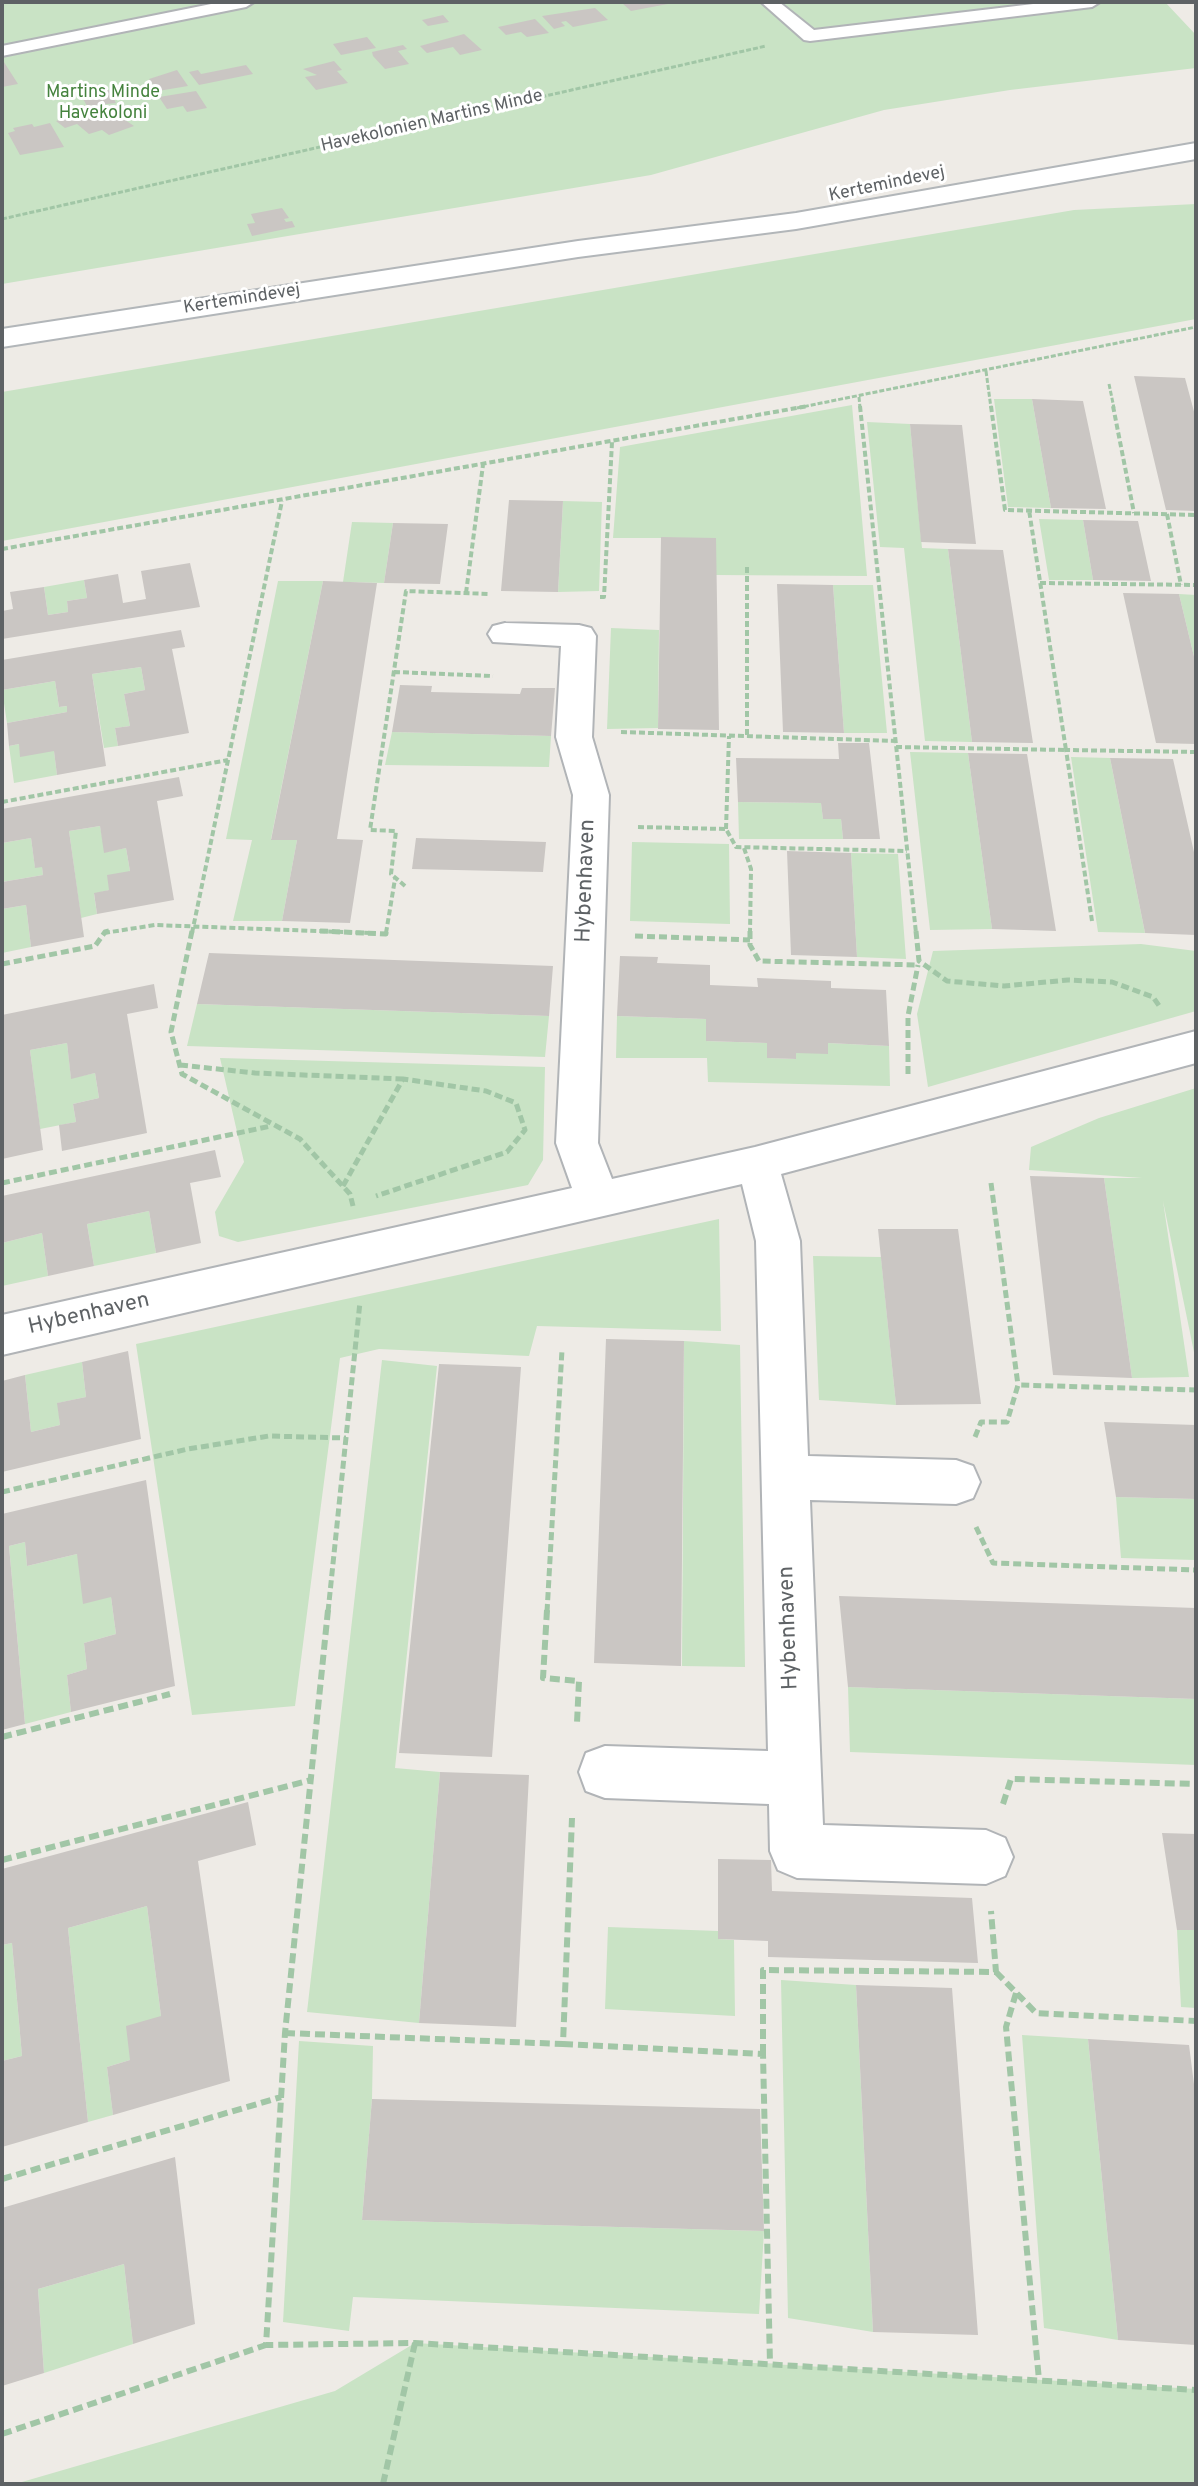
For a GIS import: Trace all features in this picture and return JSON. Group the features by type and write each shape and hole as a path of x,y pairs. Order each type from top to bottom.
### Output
{"street":[{"name":"Kertemindevej","path":"578,249 1104,141"},
{"name":"Kertemindevej","path":"2,338 578,249 796,221 1196,151"},
{"name":"Hybenhaven","path":"505,634 579,636 574,730 591,795 577,1143 598,1198"},
{"name":"Hybenhaven","path":"2,1335 755,1164 1193,1048"},
{"name":"Hybenhaven","path":"755,1164 767,1194 778,1241 797,1851 986,1857"},
{"path":"785,1477 956,1482"},
{"path":"590,1772 795,1778"}],"lane":[{"path":"2,51 246,2"},
{"path":"769,2 810,36 1092,2"}],"path":[{"name":"Havekolonien Martins Minde","path":"2,219 810,36"},
{"path":"2,549 859,397 1196,327"},
{"path":"986,371 1005,510 1196,515"},
{"path":"1109,384 1134,513"},
{"path":"859,397 918,963 908,1016 908,1078 930,1118"},
{"path":"466,593 483,465"},
{"path":"266,2345 285,2033 365,1252 352,1204 343,1186 300,1139 182,1074 171,1032 282,501"},
{"path":"1029,510 1092,921"},
{"path":"1167,514 1181,585"},
{"path":"747,567 747,736"},
{"path":"1040,583 1196,585"},
{"path":"394,672 576,678"},
{"path":"574,730 896,744 1196,752"},
{"path":"729,736 726,829 736,847 907,851"},
{"path":"2,802 228,760"},
{"path":"720,783 727,785"},
{"path":"589,826 726,829"},
{"path":"744,848 751,869 750,940 759,961 918,963 947,981 1004,986 1068,980 1112,982 1153,997 1193,1048"},
{"path":"2,964 95,946 105,932 155,925 386,934 395,878"},
{"path":"585,934 750,940"},
{"path":"180,1064 255,1073 403,1079 486,1091 516,1103 525,1130 507,1152 352,1204"},
{"path":"343,1186 403,1079"},
{"path":"2,1183 272,1125"},
{"path":"991,1183 1018,1385 1007,1422 981,1422 956,1482 993,1563 1196,1570"},
{"path":"562,1350 543,1678 579,1681 590,1772 563,2044"},
{"path":"1018,1385 1196,1390"},
{"path":"2,1492 188,1449 255,1438 346,1438"},
{"path":"2,1737 170,1694"},
{"path":"1196,1784 1011,1779 986,1857 996,1972 1036,2013 1196,2021"},
{"path":"2,1860 311,1780"},
{"path":"770,2364 763,1970 996,1972"},
{"path":"1016,1993 1006,2027 1039,2380"},
{"path":"285,2033 763,2054"},
{"path":"2,2179 281,2097"},
{"path":"2,2434 266,2345 415,2343 1196,2390"},
{"path":"383,2484 415,2343"}],"green space":[{"name":"Martins Minde Havekoloni","path":"2,2 1165,2 1196,35 1196,68 1010,90 884,110 651,175 2,284"},
{"path":"1196,204 1196,319 2,541 2,392 1074,210"},
{"path":"994,399 1032,399 1051,508 1008,507"},
{"path":"852,405 867,576 716,575 716,538 613,538 620,447"},
{"path":"867,422 910,424 922,548 948,549 972,742 925,741 904,548 880,547"},
{"path":"563,501 602,502 599,591 558,592"},
{"path":"1039,519 1083,520 1093,580 1049,580"},
{"path":"352,522 393,523 384,583 343,582"},
{"path":"84,580 87,598 67,601 68,612 48,615 44,587"},
{"path":"278,581 323,581 271,839 297,840 282,921 233,921 252,840 226,839"},
{"path":"833,585 873,585 887,733 844,733"},
{"path":"1179,594 1196,595 1196,665"},
{"path":"611,628 659,630 658,728 607,729"},
{"path":"141,667 145,690 124,694 130,726 115,728 118,746 104,748 92,674"},
{"path":"55,681 59,707 67,706 67,712 7,723 2,690"},
{"path":"392,732 551,736 549,767 385,765"},
{"path":"19,744 54,751 57,775 14,783 9,746"},
{"path":"910,752 968,753 992,929 930,930"},
{"path":"1071,757 1110,758 1145,933 1098,932"},
{"path":"738,802 821,803 823,819 841,819 843,839 739,839"},
{"path":"100,826 105,852 126,848 130,871 109,890 94,894 97,914 81,918 69,831"},
{"path":"31,838 35,867 42,867 43,875 2,882 2,843"},
{"path":"632,842 729,844 730,924 630,921"},
{"path":"851,853 898,854 906,959 857,957"},
{"path":"26,905 31,947 2,953 2,909"},
{"path":"1141,944 1196,951 1196,1011 928,1087 917,1014 933,951"},
{"path":"197,1004 549,1016 545,1057 187,1046"},
{"path":"617,1016 706,1019 706,1041 767,1043 768,1058 796,1059 796,1053 828,1043 889,1046 890,1086 708,1082 707,1058 616,1058"},
{"path":"67,1043 71,1078 95,1073 99,1098 73,1104 76,1122 40,1129 30,1050"},
{"path":"220,1058 545,1067 543,1160 528,1185 238,1242 219,1236 215,1212 244,1162"},
{"path":"1196,1088 1196,1362 1163,1201 1189,1377 1132,1378 1104,1178 1142,1178 1029,1170 1031,1147 1099,1118"},
{"path":"149,1211 156,1253 94,1266 87,1224"},
{"path":"719,1219 721,1331 537,1326 529,1356 379,1349 340,1358 295,1706 192,1715 136,1344"},
{"path":"42,1233 48,1276 2,1286 2,1243"},
{"path":"813,1256 881,1257 896,1405 819,1400"},
{"path":"684,1341 740,1345 745,1667 682,1666"},
{"path":"382,1360 437,1366 395,1768 440,1772 419,2023 307,2012"},
{"path":"82,1362 86,1397 58,1403 60,1425 31,1432 25,1375"},
{"path":"1116,1497 1196,1499 1196,1560 1121,1558"},
{"path":"25,1542 27,1566 77,1554 111,1597 116,1634 84,1643 87,1669 67,1675 71,1712 25,1724 9,1546"},
{"path":"848,1687 1196,1699 1196,1765 850,1752"},
{"path":"147,1906 161,2016 130,2060 107,2067 113,2115 88,2122 68,1928"},
{"path":"608,1927 718,1931 719,1939 734,1940 735,2016 605,2009"},
{"path":"1177,1930 1196,1930 1196,2008 1181,2007"},
{"path":"12,1943 22,2056 2,2061 2,1945"},
{"path":"781,1980 856,1985 873,2332 788,2318"},
{"path":"1022,2035 1088,2039 1118,2340 1044,2328"},
{"path":"299,2041 373,2046 362,2220 764,2231 759,2314 353,2297 349,2331 283,2322"},
{"path":"124,2264 133,2344 44,2373 38,2289"},
{"path":"415,2343 1196,2389 1196,2484 15,2484 335,2391"}],"building":[{"path":"622,3 673,3 631,11"},
{"path":"595,8 608,20 573,27 566,21 561,22 565,26 554,29 542,16"},
{"path":"443,15 449,22 428,26 422,20"},
{"path":"535,19 549,33 527,37 521,32 506,35 498,27"},
{"path":"464,34 482,50 460,55 453,47 427,53 420,46"},
{"path":"367,37 376,48 341,55 333,44"},
{"path":"403,45 407,49 398,51 409,64 385,69 373,56 372,52"},
{"path":"2,59 18,84 2,87"},
{"path":"334,61 342,70 337,71 348,83 316,90 305,77 317,75 303,69"},
{"path":"246,65 253,74 199,85 189,72 198,70 201,74"},
{"path":"177,70 188,86 158,91 149,79"},
{"path":"109,90 116,103 87,106 81,95"},
{"path":"196,91 207,108 187,112 183,106 167,109 159,97"},
{"path":"106,107 134,126 109,135 102,130 89,134 77,124 65,128 56,121"},
{"path":"50,123 64,147 20,155 8,133 15,131 13,128"},
{"path":"282,208 289,218 284,219 286,222 292,221 295,227 252,236 247,224 255,223 251,214"},
{"path":"1134,376 1185,378 1196,419 1196,511 1166,510"},
{"path":"1032,399 1083,401 1106,509 1051,508"},
{"path":"910,424 962,425 976,544 921,542"},
{"path":"509,500 563,501 558,592 501,591"},
{"path":"1083,520 1138,521 1151,581 1093,580"},
{"path":"393,523 448,524 440,584 384,583"},
{"path":"661,537 716,538 719,730 658,729"},
{"path":"948,549 1003,550 1033,743 972,742"},
{"path":"190,563 200,607 2,639 2,611 13,609 10,592 44,587 48,615 68,612 67,601 87,598 84,580 118,574 123,603 146,599 141,571"},
{"path":"323,581 377,583 337,839 363,840 350,923 282,921 297,840 271,840"},
{"path":"777,584 833,585 844,733 783,732"},
{"path":"1123,593 1179,594 1196,665 1196,744 1156,743"},
{"path":"181,630 185,647 172,649 189,733 118,746 115,728 130,726 124,694 145,690 141,667 92,674 106,766 57,775 54,751 20,757 19,744 9,746 7,723 67,712 67,706 59,707 55,681 2,690 2,660"},
{"path":"400,685 432,686 431,692 520,694 522,688 555,688 551,736 392,732"},
{"path":"838,743 869,743 880,839 843,839 841,819 823,819 821,803 738,802 736,758 839,759"},
{"path":"968,753 1027,754 1056,931 992,929"},
{"path":"1110,758 1173,759 1196,861 1196,935 1145,933"},
{"path":"179,777 183,796 157,801 174,900 97,914 94,893 109,890 107,875 130,871 126,848 104,853 100,826 69,831 84,937 31,947 26,905 2,909 2,882 43,875 42,867 35,868 31,838 2,843 2,809"},
{"path":"416,838 546,842 543,872 412,869"},
{"path":"787,851 851,853 857,957 791,955"},
{"path":"209,953 553,966 549,1016 197,1004"},
{"path":"620,956 658,957 657,963 710,965 710,985 758,987 757,978 831,981 831,988 886,990 889,1046 828,1043 828,1054 796,1053 796,1059 767,1058 767,1043 706,1041 706,1019 617,1016"},
{"path":"154,984 158,1008 127,1014 147,1133 62,1151 59,1125 76,1122 73,1104 99,1098 95,1073 71,1079 67,1043 30,1050 43,1150 2,1159 2,1015"},
{"path":"215,1150 221,1177 190,1183 201,1243 156,1253 149,1211 87,1224 94,1266 48,1276 42,1233 2,1243 2,1196"},
{"path":"1030,1176 1104,1178 1132,1378 1053,1375"},
{"path":"878,1229 958,1229 981,1404 896,1405"},
{"path":"606,1339 684,1341 681,1666 594,1663"},
{"path":"128,1351 141,1439 2,1472 2,1381 25,1375 31,1432 60,1425 57,1403 86,1397 82,1362"},
{"path":"439,1364 521,1367 492,1757 399,1753"},
{"path":"1104,1422 1196,1425 1196,1499 1116,1497"},
{"path":"146,1480 175,1686 71,1712 67,1675 87,1669 84,1643 116,1634 111,1597 83,1604 77,1554 27,1566 25,1542 9,1546 25,1724 2,1730 2,1514"},
{"path":"839,1596 1196,1608 1196,1699 848,1687"},
{"path":"440,1772 529,1775 516,2027 419,2023"},
{"path":"248,1802 256,1845 198,1861 230,2081 113,2115 107,2067 130,2060 126,2026 161,2016 147,1906 68,1928 88,2122 2,2147 2,2061 22,2056 12,1943 2,1945 2,1869"},
{"path":"1162,1833 1196,1834 1196,1930 1177,1930"},
{"path":"718,1859 771,1860 772,1891 972,1898 978,1963 768,1957 768,1941 718,1939"},
{"path":"856,1985 952,1988 978,2335 873,2332"},
{"path":"1088,2039 1189,2045 1196,2100 1196,2345 1118,2340"},
{"path":"372,2099 760,2109 764,2231 362,2220"},
{"path":"175,2157 195,2324 133,2344 124,2264 38,2289 44,2373 2,2386 2,2208"}]}
